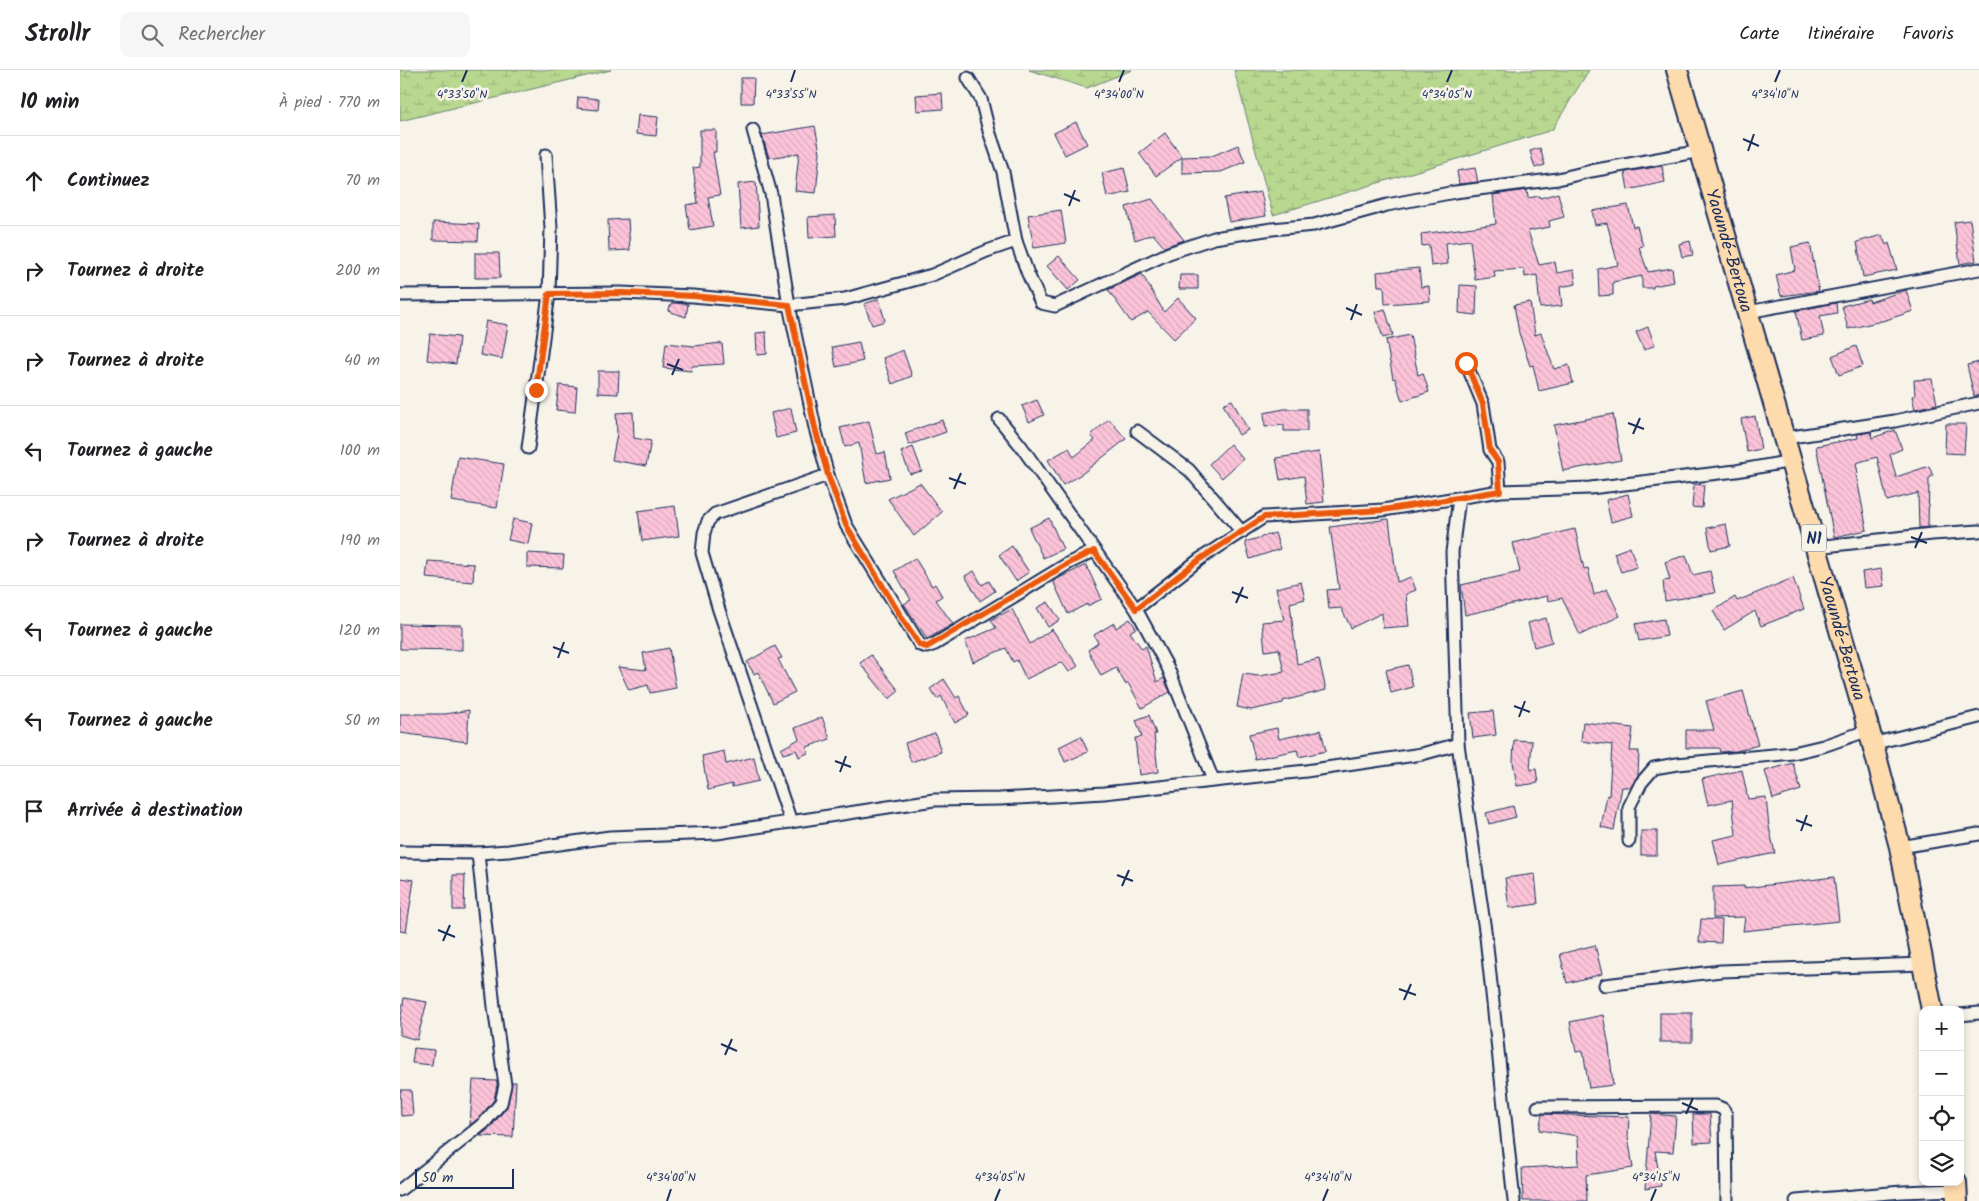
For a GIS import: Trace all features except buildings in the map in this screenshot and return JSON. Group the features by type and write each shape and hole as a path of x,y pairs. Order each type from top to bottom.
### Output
{"highway":[{"name":"Yaoundé-Bertoua","path":"1677,70 1871,737 1900,847 1931,1006"}],"street":[{"path":"968,78 981,99 989,131 1003,172 1016,241 1028,274 1041,303 1055,306 1169,253 1214,238 1314,225 1387,205 1454,192 1558,179 1591,171 1701,151"},
{"path":"752,130 771,194 789,305 815,428 828,475 846,525 920,645 927,647 1069,563 1094,551"},
{"path":"528,448 549,294 551,228 546,155"},
{"path":"400,296 622,293 693,296 789,305 845,299 932,275 987,251 1016,241"},
{"path":"1748,312 1979,269"},
{"path":"1466,363 1483,404 1490,450 1498,462 1500,491"},
{"path":"1785,438 1895,421 1979,403"},
{"path":"999,419 1021,446 1136,609 1168,668 1213,780"},
{"path":"1137,431 1189,470 1242,532"},
{"path":"1136,609 1200,559 1264,517 1383,510 1500,491 1590,488 1736,471 1792,462"},
{"path":"791,822 719,610 702,553 704,533 708,521 715,514 828,475"},
{"path":"1458,498 1452,552 1458,744 1486,936 1514,1201"},
{"path":"1816,547 1932,534 1979,531"},
{"path":"1629,841 1629,807 1640,783 1654,768 1677,764 1793,753 1979,717"},
{"path":"400,852 478,853 546,847 610,837 717,833 934,800 1104,794 1213,780 1306,771 1422,754 1458,744"},
{"path":"1900,847 1979,834"},
{"path":"400,1190 484,1123 501,1103 505,1085 494,1007 478,853"},
{"path":"1605,985 1721,972 1923,964"},
{"path":"1964,1015 1979,1013"},
{"path":"1538,1107 1716,1106 1723,1109 1726,1114 1727,1201"},
{"path":"1796,1201 1902,1192 1956,1191"},
{"path":"1719,1201 1740,1201"}],"green space":[{"path":"400,70 611,70 400,121"},
{"path":"1029,70 1132,70 1087,88"},
{"path":"1234,70 1589,70 1552,130 1273,215"}],"route":[{"path":"536,390 549,294 622,293 693,296 789,305 815,428 828,475 846,525 903,620 920,645 927,647 1069,563 1094,551 1136,609 1200,559 1264,517 1383,510 1500,491 1498,462 1490,450 1483,404 1466,363"}]}
